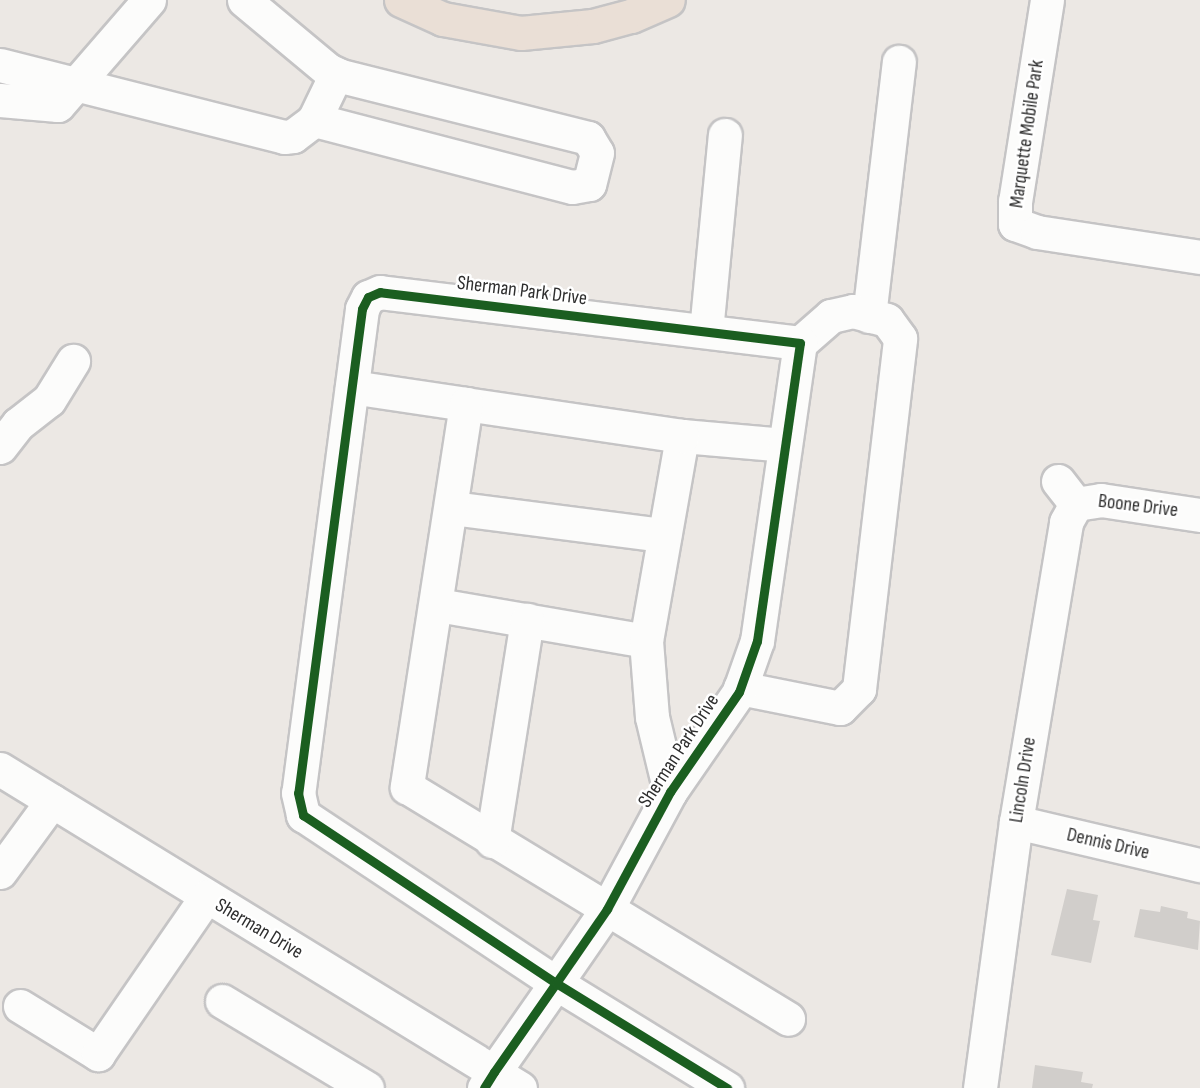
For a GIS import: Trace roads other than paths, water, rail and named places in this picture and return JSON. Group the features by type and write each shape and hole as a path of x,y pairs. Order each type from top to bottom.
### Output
{"highway":[{"path":"401,0 443,19 521,33 593,26 631,16 668,0"}],"street":[{"path":"0,100 58,105 149,0"},
{"path":"244,0 336,74 588,138 597,148 591,179 584,186 572,187 314,120"},
{"name":"Marquette Mobile Park","path":"1047,0 1015,201 1016,224 1037,232 1200,257"},
{"path":"869,315 899,62"},
{"path":"0,65 272,135 292,136 314,120 336,74"},
{"path":"706,331 725,135"},
{"name":"Sherman Park Drive","path":"499,1083 556,983 607,909 670,792 740,688 757,641 800,343 380,292 368,297 362,309 298,794 303,815 556,983 727,1088"},
{"path":"740,688 840,708 859,689 900,338 887,320 853,311 831,316 800,343"},
{"path":"0,447 18,424 49,400 73,362"},
{"path":"352,387 682,436 785,445"},
{"path":"466,404 438,605 407,787 492,841 788,1019"},
{"name":"Sherman Park Drive","path":"670,792 652,717 646,641 682,436"},
{"name":"Boone Drive","path":"1067,493 1085,500 1101,500 1200,514"},
{"name":"Lincoln Drive","path":"980,1088 1016,822 1066,522 1067,493"},
{"path":"452,508 664,535"},
{"path":"438,605 646,641"},
{"path":"492,841 527,620"},
{"name":"Sherman Drive","path":"0,769 499,1083"},
{"path":"0,872 52,801"},
{"name":"Dennis Drive","path":"1016,822 1200,865"},
{"path":"20,1006 98,1054 206,897"},
{"path":"222,1001 367,1088"}]}
